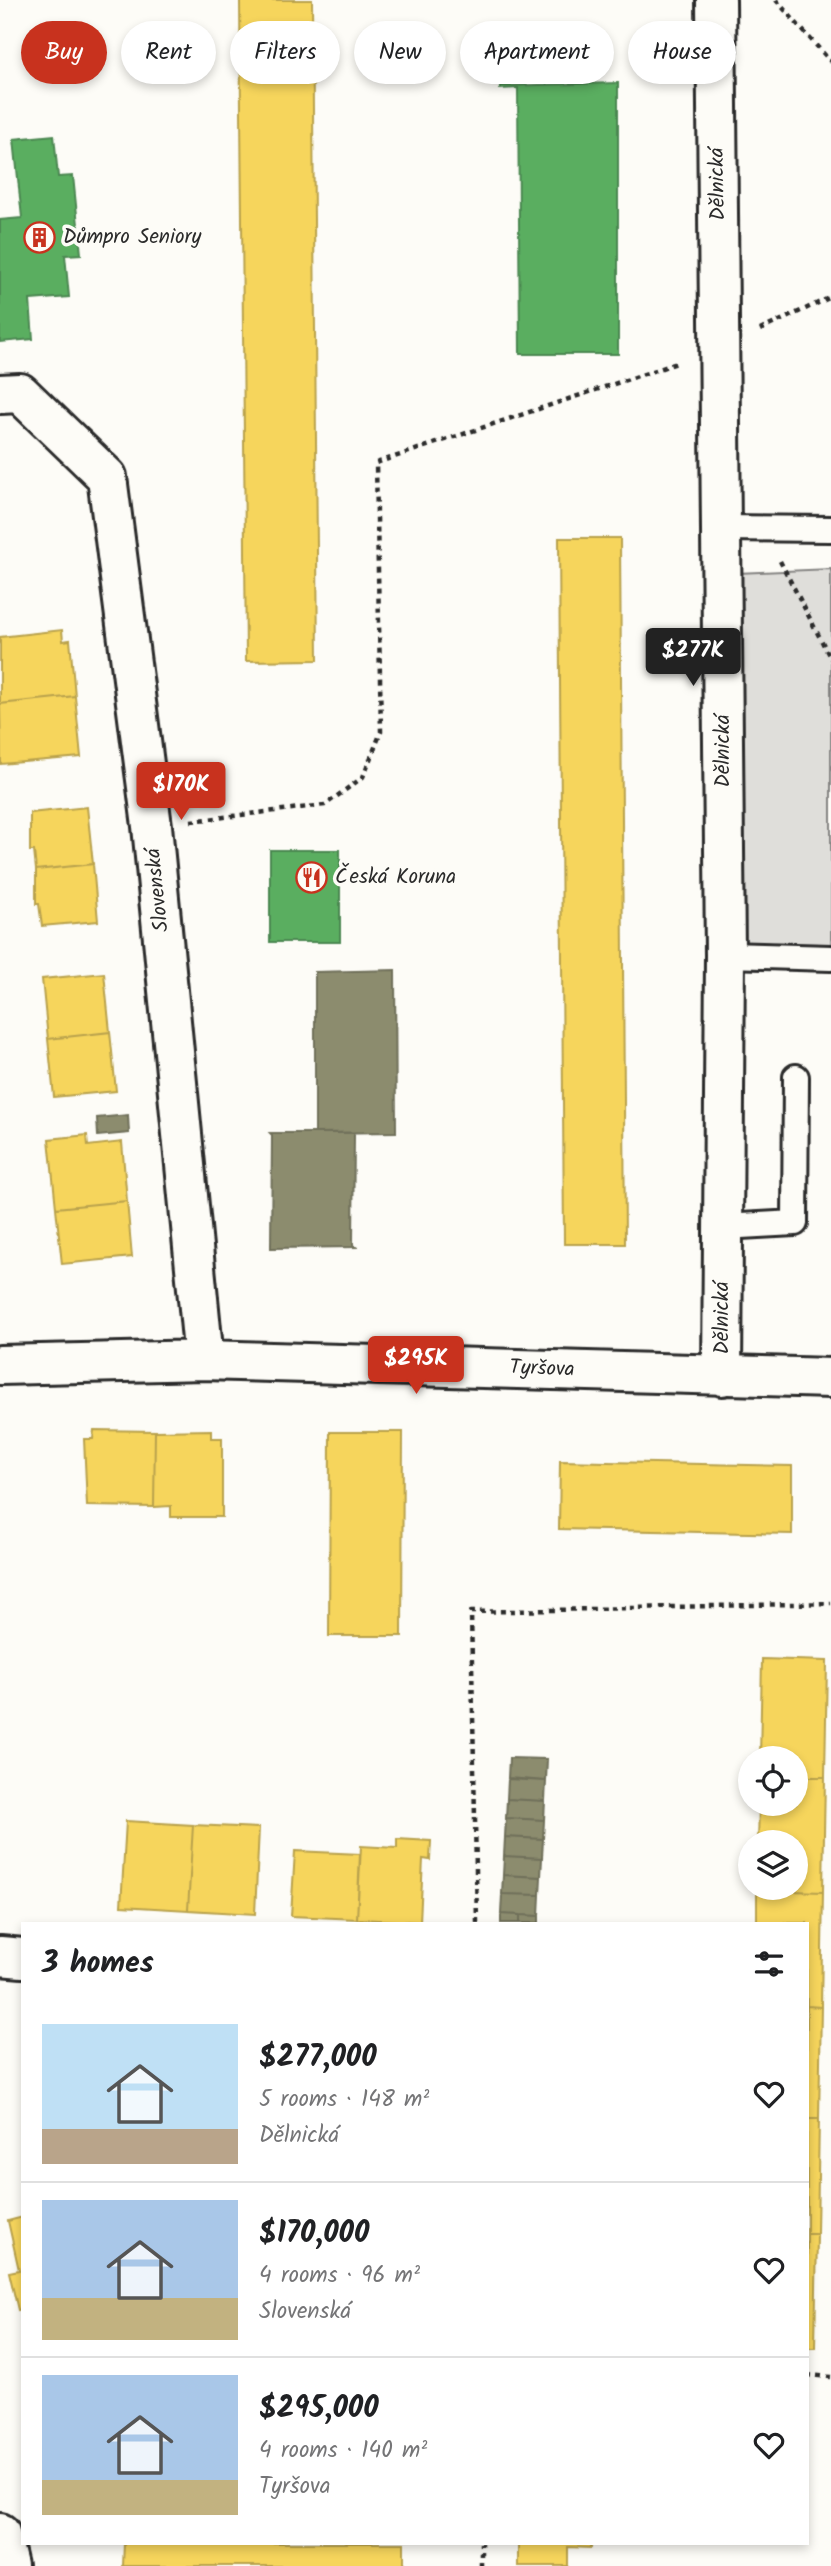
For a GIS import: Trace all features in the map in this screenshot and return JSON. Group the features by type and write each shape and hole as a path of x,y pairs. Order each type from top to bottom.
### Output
{"street":[{"name":"Dělnická","path":"716,0 725,955 722,1376"},
{"name":"Slovenská","path":"0,394 20,393 107,477 152,826 204,1360"},
{"name":"Tyršova","path":"0,1365 204,1360 831,1378"},
{"path":"0,1956 21,1958"},
{"path":"0,2533 8,2566"}],"lane":[{"path":"722,528 831,530"},
{"path":"725,955 831,958"},
{"path":"723,1227 795,1223 796,1077"}],"path":[{"path":"776,0 831,62"},
{"path":"152,826 325,805 363,777 382,732 376,463 719,349 831,298"},
{"path":"763,528 831,659"},
{"path":"477,1922 471,1612 831,1603"},
{"path":"809,2375 831,2376"},
{"path":"481,2545 481,2566"}],"shaded area":[{"path":"831,569 831,953 740,955 737,573"}],"building: Homes":[{"path":"240,0 312,0 312,21 240,21"},
{"path":"241,84 313,84 318,660 246,661"},
{"path":"559,538 620,538 625,1244 564,1244"},
{"path":"62,630 63,641 70,640 75,696 0,704 0,637"},
{"path":"75,696 81,757 1,764 0,704"},
{"path":"87,807 93,864 36,870 34,851 30,851 30,813"},
{"path":"93,864 98,921 42,926 39,904 36,904 36,870"},
{"path":"104,973 110,1032 48,1039 42,979"},
{"path":"110,1032 116,1091 54,1097 48,1039"},
{"path":"87,1135 88,1146 122,1142 127,1201 56,1208 49,1139"},
{"path":"127,1201 132,1257 62,1264 56,1208"},
{"path":"94,1430 155,1431 154,1507 87,1506 84,1439 93,1439"},
{"path":"211,1430 211,1438 222,1438 222,1517 171,1517 171,1506 154,1507 155,1431"},
{"path":"330,1432 403,1432 402,1636 329,1636"},
{"path":"560,1461 792,1466 792,1534 559,1529"},
{"path":"762,1659 827,1661 825,1777 808,1777 808,1746 760,1746"},
{"path":"808,1777 825,1777 823,1892 808,1892 808,1830 758,1830 759,1816 808,1816"},
{"path":"126,1821 193,1825 188,1910 121,1906"},
{"path":"193,1825 259,1828 255,1914 188,1910"},
{"path":"397,1839 431,1841 430,1860 423,1859 420,1922 357,1919 361,1846 397,1848"},
{"path":"295,1851 360,1854 357,1919 291,1916"},
{"path":"808,1892 823,1892 821,2007 809,2006 809,1922 757,1922 757,1900 808,1900"},
{"path":"809,2006 821,2007 819,2119 809,2119"},
{"path":"809,2119 819,2119 817,2234 809,2234"},
{"path":"21,2218 21,2309 18,2310 9,2272 19,2270 8,2221"},
{"path":"809,2234 817,2234 815,2348 809,2348"},
{"path":"124,2545 404,2545 404,2566 123,2566"},
{"path":"518,2545 591,2545 591,2548 568,2547 568,2566 518,2566"}],"building: Public":[{"path":"618,83 618,354 520,354 518,88 500,89 500,86"},
{"name":"Důmpro Seniory","path":"54,135 58,177 73,176 81,254 65,255 69,297 30,300 33,339 0,342 0,220 22,218 14,139"},
{"path":"270,850 340,850 340,942 270,942"}],"building: Industry":[{"path":"395,970 396,1132 315,1133 315,972"},
{"path":"128,1115 129,1133 98,1136 97,1118"},
{"path":"270,1133 354,1133 353,1245 356,1247 271,1248"},
{"path":"509,1758 547,1759 546,1781 508,1778"},
{"path":"508,1779 546,1781 545,1801 507,1799"},
{"path":"507,1799 545,1801 544,1820 506,1818"},
{"path":"506,1818 544,1820 543,1839 505,1837"},
{"path":"505,1837 543,1839 542,1858 504,1856"},
{"path":"504,1856 542,1858 541,1877 503,1875"},
{"path":"503,1875 541,1877 540,1895 502,1894"},
{"path":"502,1894 540,1895 539,1916 501,1914"},
{"path":"501,1914 520,1915 520,1922 501,1922"},
{"path":"520,1915 539,1916 539,1922 520,1922"}],"place":[{"name":"Důmpro Seniory","path":"40,237"},
{"name":"Česká Koruna","path":"312,877"}]}
